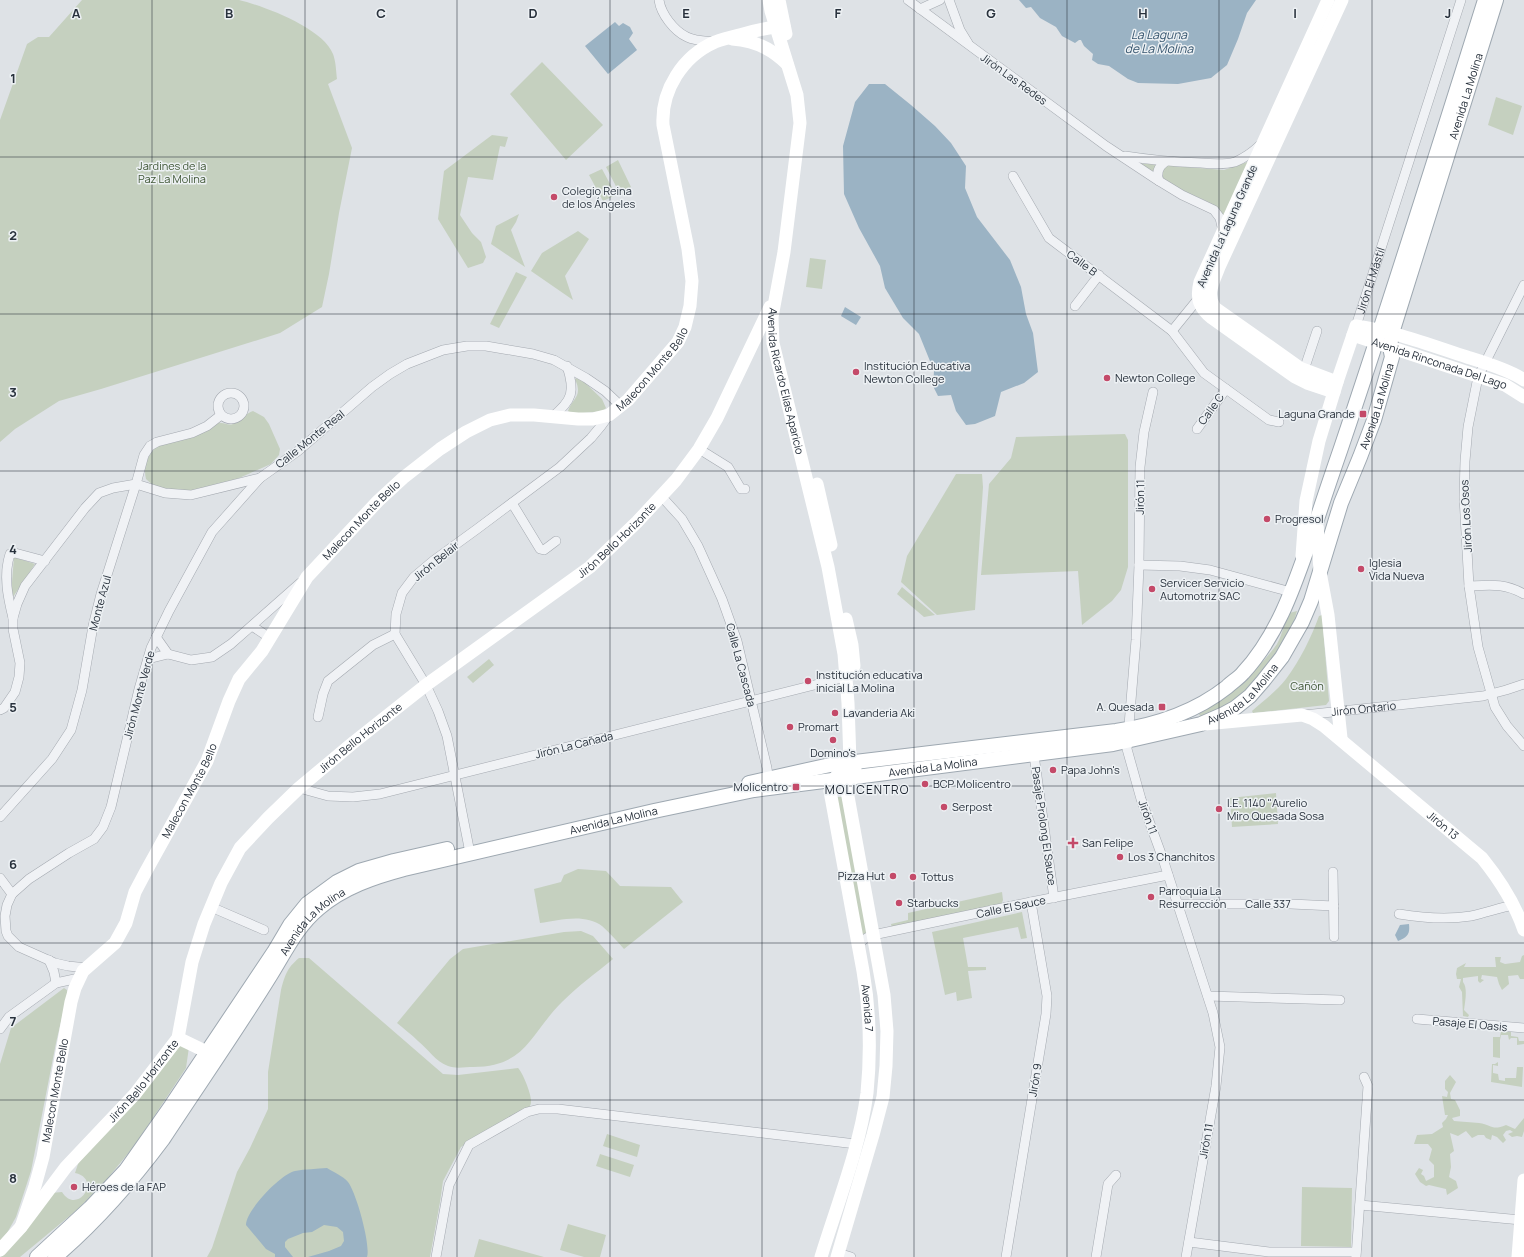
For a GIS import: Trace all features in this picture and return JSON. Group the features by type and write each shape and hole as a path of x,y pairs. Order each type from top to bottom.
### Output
{"main road":[{"name":"Avenida La Molina","path":"1382,335 1485,0"},
{"name":"Avenida La Molina","path":"769,783 833,780 1034,755 1127,735 1196,707 1219,693 1242,674 1262,650 1275,627 1301,566 1481,48 1496,0"},
{"path":"1453,102 1481,48"},
{"name":"Avenida La Molina","path":"55,1257 74,1241 111,1204 163,1139 211,1056 296,917 315,897 337,882 359,871 413,856 470,849 769,783 830,765 1127,735 1202,724 1235,708 1254,691 1282,657 1302,622 1320,572 1341,503 1374,420 1392,357 1390,347 1382,335"},
{"name":"Avenida La Molina","path":"37,1257 90,1208 126,1170 211,1056"}],"street":[{"path":"658,0 670,24 686,37 698,41 746,41 776,54 787,64"},
{"name":"Avenida Ricardo Elías Aparicio","path":"779,0 778,31 797,94 800,123 784,252 772,318 773,343 828,567 844,654 855,762"},
{"name":"Jirón Las Redes","path":"908,0 1106,146 1182,195 1214,210 1221,222 1221,236"},
{"path":"920,9 940,0"},
{"path":"949,0 960,30 969,46"},
{"name":"Avenida La Laguna Grande","path":"1318,37 1328,0"},
{"name":"Avenida La Laguna Grande","path":"1300,372 1206,314 1198,299 1198,292 1200,282 1214,265 1318,37 1342,0"},
{"name":"Jirón El Mástil","path":"1301,566 1306,501 1319,441 1461,0"},
{"path":"764,48 778,31 768,23 771,17 770,5"},
{"name":"Malecon Monte Bello","path":"20,1227 35,1186 43,1153 71,1002 83,973 115,943 126,923 135,892 207,761 229,701 239,679 270,638 307,577 378,501 403,478 440,449 466,432 490,420 510,416 534,415 593,419 609,415 628,400 678,342 685,327 690,306 692,281 688,250 662,125 664,99 682,68 697,53 721,41 778,31"},
{"name":"Avenida Ricardo Elías Aparicio","path":"778,31 805,92 808,121 786,275 780,326 781,342 827,522 852,645 858,711 855,762"},
{"name":"Avenida La Laguna Grande","path":"1280,122 1265,139 1221,236 1210,291 1212,303 1215,308 1300,372 1307,383 1336,387"},
{"name":"Jirón Las Redes","path":"1121,156 1165,162 1224,164 1235,162 1255,151 1265,139"},
{"path":"1159,181 1157,176 1158,170 1165,162"},
{"name":"Calle B","path":"1013,176 1049,238 1172,331 1204,372 1269,420 1280,422"},
{"name":"Jirón Bello Horizonte","path":"0,1250 20,1227 66,1167 135,1094 178,1038 192,962 204,924 221,883 240,848 299,788 354,742 426,685 590,567 662,497 699,449 717,418 786,275"},
{"path":"1075,306 1099,275"},
{"name":"Jirón Los Osos","path":"1524,285 1478,376 1468,427 1464,479 1464,514 1469,586 1476,635 1491,695 1501,717 1524,746"},
{"path":"1172,331 1198,299"},
{"name":"Avenida Rinconada Del Lago","path":"1355,330 1382,335 1485,363 1524,380"},
{"path":"1300,372 1317,331"},
{"path":"756,338 768,339 773,343"},
{"name":"Calle Monte Real","path":"0,710 4,708 15,692 19,677 20,664 13,629 13,621 17,604 25,586 85,508 99,493 113,488 136,484 165,493 190,495 260,478 298,451 372,387 390,374 407,364 444,350 467,346 506,348 554,360 567,366 605,391 621,406"},
{"name":"Avenida Rinconada Del Lago","path":"1390,347 1505,385 1524,397"},
{"path":"552,417 564,407 570,395 572,382 567,366"},
{"name":"Calle C","path":"1197,428 1226,389"},
{"name":"Jirón 11","path":"1153,392 1144,432 1140,467 1139,565 1135,657 1127,735 1129,758 1141,799 1178,904 1208,996 1213,1012 1220,1047 1186,1257"},
{"name":"Monte Azul","path":"0,817 52,759 71,730 82,690 93,626 101,594 144,455 150,446 157,442 192,433 207,426 221,415"},
{"name":"Jirón Belair","path":"395,634 396,614 402,593 414,577 433,561 560,467 591,438 602,426 609,415"},
{"path":"699,449 728,467 741,488 745,489"},
{"name":"Jirón Monte Verde","path":"12,894 29,879 94,839 103,827 111,807 148,659 156,637 212,532 260,478"},
{"name":"Calle La Cascada","path":"662,497 682,519 698,546 722,599 737,641 769,783"},
{"path":"512,503 540,548 544,550 556,541"},
{"path":"1316,520 1320,572 1328,615 1341,738"},
{"path":"13,621 7,593 8,561 10,554 15,553 45,561"},
{"path":"1139,565 1180,566 1210,570 1291,592"},
{"path":"148,659 168,654 191,660 212,658 231,644 307,577"},
{"path":"1469,586 1498,585 1511,587 1524,594"},
{"path":"252,626 270,638"},
{"path":"318,717 323,694 328,681 373,645 395,634 426,685 447,736 470,849"},
{"path":"156,637 168,654"},
{"name":"Jirón La Cañada","path":"299,788 328,796 352,797 380,794 846,677"},
{"name":"Jirón Ontario","path":"1202,724 1491,695 1524,684"},
{"name":"Jirón 13","path":"1302,715 1313,719 1341,738 1482,858 1494,872 1513,905 1524,930"},
{"name":"Pasaje Prolong El Sauce","path":"1034,755 1054,898"},
{"path":"833,780 855,762"},
{"name":"Avenida 7","path":"837,1255 883,1097 886,1066 887,1031 884,995 847,791 855,762"},
{"name":"Avenida 7","path":"821,1257 856,1144 866,1094 870,1033 868,999 830,791 833,780"},
{"path":"1333,872 1334,936"},
{"name":"Calle El Sauce","path":"858,946 867,937 873,935 1168,875"},
{"path":"0,878 12,894 7,905 5,916 6,931 4,938 19,947 83,973"},
{"name":"Jirón 9","path":"1006,1257 1046,1014 1047,996 1031,902"},
{"name":"Calle 337","path":"1178,904 1291,904 1334,906"},
{"path":"1399,914 1416,917 1451,918 1486,912 1513,905"},
{"path":"211,907 264,930"},
{"path":"49,960 54,972 56,983"},
{"path":"0,1029 9,1017 56,983 83,973"},
{"path":"1208,996 1340,1000"},
{"name":"Pasaje El Oasis","path":"1417,1019 1524,1028"},
{"path":"178,1038 211,1056"},
{"path":"1189,1242 1269,1252 1356,1255 1368,1086 1364,1077"},
{"path":"436,1257 449,1185 469,1145 527,1112 539,1109 558,1109 856,1144"},
{"name":"Malecon Monte Bello","path":"43,1153 51,1166 58,1168 66,1167"},
{"path":"848,1168 862,1172"},
{"path":"1096,1257 1108,1184 1116,1175"},
{"path":"1518,1257 1522,1225 1524,1180"},
{"path":"1360,1205 1522,1225"},
{"path":"837,1255 851,1257"}],"green space":[{"name":"Jardines de la Paz La Molina","path":"82,0 239,0 263,7 292,20 318,35 327,44 334,57 337,79 328,84 352,148 329,274 322,307 280,333 59,401 15,429 0,442 0,120 27,44 38,37 49,37"},
{"path":"542,62 603,125 566,160 510,94"},
{"path":"1496,97 1522,106 1513,135 1488,125"},
{"path":"492,135 508,137 505,147 500,146 493,180 468,177 460,215 472,233 481,242 486,257 483,263 468,268 438,219 444,171"},
{"path":"618,160 631,187 620,194 606,167"},
{"path":"1250,161 1224,219 1214,207 1205,200 1189,194 1136,163 1224,170"},
{"path":"602,169 616,195 603,201 589,175"},
{"path":"519,214 511,230 525,267 491,244 496,226"},
{"path":"578,231 589,239 565,276 573,300 531,271 542,253"},
{"path":"810,258 826,260 822,289 806,287"},
{"path":"516,272 527,277 499,328 490,324"},
{"path":"579,377 602,399 606,408 603,411 573,414 568,411 578,393 575,379"},
{"path":"253,411 264,417 269,424 280,449 279,455 271,464 237,479 186,492 156,488 146,479 146,462 156,447 217,423 229,425 233,424"},
{"path":"1125,434 1128,440 1128,567 1121,590 1112,601 1082,625 1078,571 981,575 989,484 1011,458 1016,437"},
{"path":"956,474 982,474 983,487 975,610 937,615 901,582 907,556"},
{"path":"14,557 35,564 13,597 11,595"},
{"path":"902,587 935,615 924,617 897,594"},
{"path":"1297,611 1290,634 1250,689 1228,708 1201,718 1199,714 1241,682 1270,653 1279,640 1289,613"},
{"name":"Cañón","path":"1322,615 1329,701 1326,705 1253,713 1252,711 1274,692 1286,679 1305,649 1319,616"},
{"path":"489,659 494,665 473,683 467,677"},
{"path":"1276,793 1278,824 1232,827 1230,798"},
{"path":"835,797 842,797 869,932 861,937"},
{"path":"578,869 606,871 620,886 671,887 683,902 624,949 611,934 595,922 572,918 540,923 534,889 561,882 564,875"},
{"path":"1002,892 1003,900 1001,905 892,929 891,924 908,920 908,913"},
{"path":"1022,912 1027,938 1021,939 1018,927 963,938 968,967 986,967 986,970 968,971 972,998 957,1001 956,992 945,995 932,932"},
{"path":"581,931 593,936 613,959 568,996 551,1014 534,1037 516,1055 505,1061 491,1065 473,1067 457,1068 448,1066 436,1058 397,1023 450,959 463,949 564,932"},
{"path":"1524,955 1524,979 1520,979 1518,975 1508,976 1509,984 1502,990 1497,977 1482,975 1481,979 1484,980 1480,983 1478,981 1478,976 1463,978 1466,991 1464,1010 1469,1015 1468,1017 1463,1016 1462,992 1459,987 1461,979 1457,979 1457,968 1466,963 1464,967 1496,967 1495,957 1501,957 1500,962 1505,964 1520,962 1522,956"},
{"path":"299,958 309,958 443,1074 458,1075 518,1068 524,1078 531,1099 529,1108 488,1129 461,1147 443,1181 430,1257 207,1257 212,1248 237,1172 268,1109 268,1072 281,990 287,972"},
{"path":"64,988 67,990 67,996 56,1043 31,1171 16,1217 7,1233 0,1241 0,1064 11,1028"},
{"path":"1501,1031 1511,1032 1511,1036 1518,1037 1519,1041 1524,1041 1524,1044 1517,1045 1517,1038 1511,1038 1509,1040 1508,1035 1501,1035 1500,1058 1493,1057 1493,1037 1500,1037"},
{"path":"182,1044 189,1047 186,1068 135,1145 107,1179 78,1209 20,1257 1,1257 51,1193 62,1192 68,1198 74,1200 85,1194 87,1182 83,1177 75,1173 79,1161"},
{"path":"1498,1062 1498,1066 1493,1065 1493,1073 1498,1074 1499,1080 1505,1081 1505,1078 1516,1078 1517,1067 1523,1067 1522,1087 1491,1082 1492,1064"},
{"path":"1450,1075 1456,1082 1450,1093 1451,1099 1455,1100 1460,1110 1460,1116 1452,1118 1454,1121 1479,1123 1495,1128 1506,1125 1515,1129 1524,1118 1524,1131 1522,1137 1512,1137 1508,1134 1513,1132 1510,1130 1506,1131 1503,1135 1506,1140 1503,1143 1497,1137 1492,1135 1491,1140 1486,1138 1484,1135 1478,1135 1472,1138 1466,1131 1458,1136 1450,1133 1454,1151 1450,1154 1451,1167 1449,1177 1456,1181 1458,1188 1447,1195 1446,1189 1429,1185 1426,1186 1420,1182 1415,1174 1419,1168 1423,1170 1421,1174 1424,1176 1426,1181 1434,1177 1434,1165 1429,1160 1432,1149 1428,1144 1414,1144 1417,1135 1432,1134 1443,1127 1442,1123 1448,1115 1445,1115 1442,1096 1447,1097 1448,1092 1445,1089 1445,1081"},
{"path":"607,1134 640,1145 637,1157 603,1146"},
{"path":"600,1154 634,1165 630,1177 596,1166"},
{"path":"1302,1187 1352,1188 1351,1247 1301,1246"},
{"path":"568,1224 606,1235 600,1257 584,1257 560,1250"},
{"path":"479,1239 544,1257 474,1257"}],"water":[{"name":"La Laguna de La Molina","path":"1019,0 1256,0 1247,13 1227,65 1211,78 1178,84 1138,83 1128,79 1109,66 1098,64 1092,60 1093,54 1084,46 1081,40 1075,43 1062,36 1056,27 1040,18 1031,7 1026,8"},
{"path":"615,22 619,26 623,23 630,27 633,33 629,39 637,50 608,74 585,46"},
{"path":"869,84 885,84 935,126 951,143 966,166 965,188 977,217 1010,260 1021,287 1026,314 1033,333 1038,372 1024,383 1001,392 995,416 975,424 966,425 956,411 951,395 938,396 933,386 934,371 919,334 903,318 885,288 880,266 859,228 844,194 843,146 855,102"},
{"path":"845,307 861,317 856,325 841,316"},
{"path":"1409,924 1408,935 1398,941 1395,935 1400,925"},
{"path":"327,1168 348,1182 355,1196 365,1231 368,1251 367,1257 308,1257 341,1246 344,1241 343,1232 337,1227 324,1225 312,1232 303,1233 288,1239 285,1242 285,1247 293,1257 275,1257 275,1254 266,1249 246,1225 252,1211 273,1185 289,1174 299,1170"}],"place":[{"name":"Colegio Reina de los Ángeles","path":"554,197"},
{"name":"Institución Educativa Newton College","path":"856,372"},
{"name":"Newton College","path":"1107,378"},
{"name":"Laguna Grande","path":"1363,414"},
{"name":"Progresol","path":"1267,519"},
{"name":"Iglesia Vida Nueva","path":"1361,569"},
{"name":"Servicer Servicio Automotriz SAC","path":"1152,589"},
{"name":"Institución educativa inicial La Molina","path":"808,681"},
{"name":"A. Quesada","path":"1162,707"},
{"name":"Lavanderia Aki","path":"835,713"},
{"name":"Promart","path":"790,727"},
{"name":"Domino's","path":"833,740"},
{"name":"Papa John's","path":"1053,770"},
{"name":"BCP Molicentro","path":"925,784"},
{"name":"Molicentro","path":"796,787"},
{"name":"Serpost","path":"944,807"},
{"name":"I.E. 1140 \"Aurelio Miro Quesada Sosa","path":"1219,809"},
{"name":"San Felipe","path":"1073,843"},
{"name":"Los 3 Chanchitos","path":"1120,857"},
{"name":"Pizza Hut","path":"893,876"},
{"name":"Tottus","path":"913,877"},
{"name":"Parroquia La Resurrección","path":"1151,897"},
{"name":"Starbucks","path":"899,903"},
{"name":"Héroes de la FAP","path":"74,1187"}],"district":[{"name":"MOLICENTRO","path":"867,790"}]}
